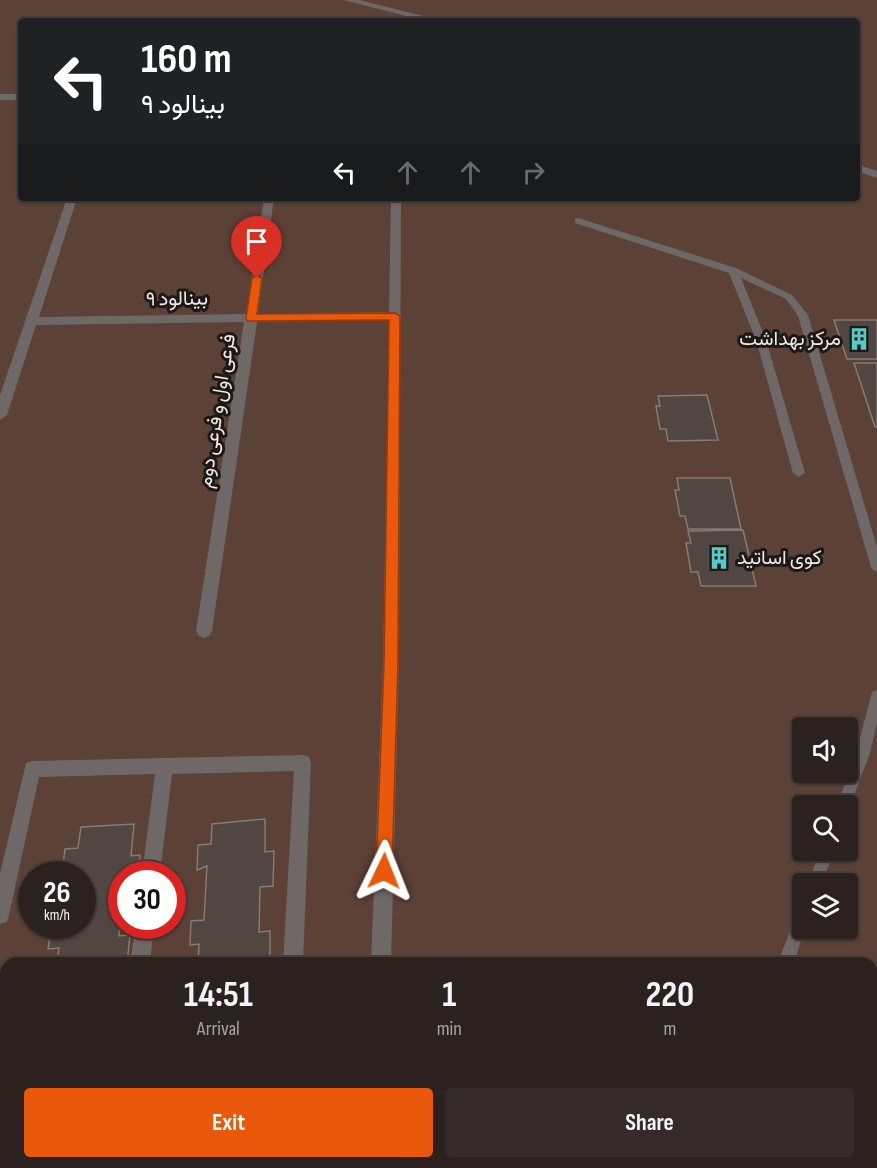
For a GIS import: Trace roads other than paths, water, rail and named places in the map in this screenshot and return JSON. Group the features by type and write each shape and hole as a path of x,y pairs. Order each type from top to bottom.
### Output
{"street":[{"path":"347,0 425,18"},
{"path":"0,97 18,97"},
{"path":"860,169 877,175"},
{"path":"0,415 71,201"},
{"name":"فرعی اول و فرعی دوم","path":"204,631 269,201"},
{"path":"381,957 391,663 396,201"},
{"name":"بینالود ۹","path":"31,321 395,316"},
{"path":"0,915 32,770 303,763 293,957"},
{"path":"153,861 165,765"},
{"path":"141,957 143,939"}],"lane":[{"path":"578,221 733,270 789,297 803,315 877,567"},
{"path":"733,270 761,340 799,473"},
{"path":"848,795 863,753 877,696"},
{"path":"788,957 794,939"}],"place":[{"name":"مرکز بهداشت","path":"859,339"},
{"name":"کوی اساتید","path":"719,558"}]}
